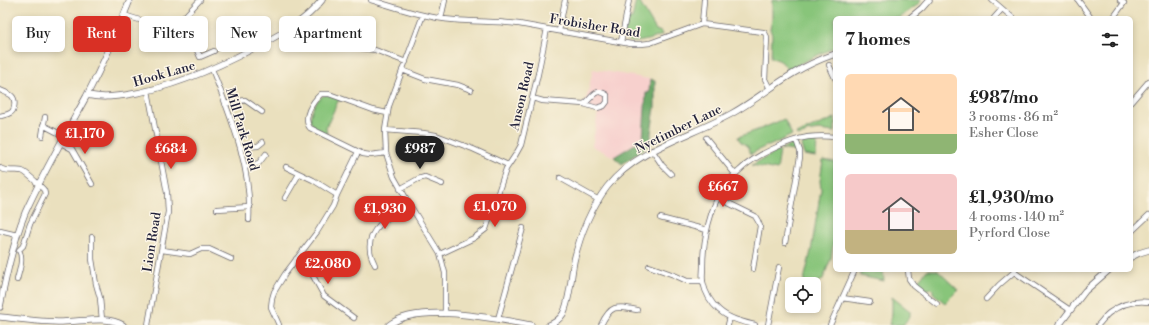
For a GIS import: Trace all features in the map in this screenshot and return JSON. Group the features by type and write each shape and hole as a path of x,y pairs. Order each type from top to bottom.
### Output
{"street":[{"path":"0,307 13,248 25,214 64,136 87,95 130,0"},
{"path":"185,16 200,0"},
{"name":"Hook Lane","path":"87,95 105,98 148,91 166,86 227,63 284,33 299,23 322,0"},
{"name":"Frobisher Road","path":"371,0 423,15 455,20 505,22 632,44 646,44 702,24"},
{"path":"441,18 445,0"},
{"path":"559,31 565,0"},
{"path":"621,42 629,0"},
{"path":"704,0 702,24 765,33 767,37 765,79 770,89"},
{"path":"912,16 929,0"},
{"path":"992,0 1011,16"},
{"path":"1078,0 1090,16"},
{"path":"1114,16 1124,3 1120,0"},
{"path":"996,16 1002,8"},
{"path":"124,15 139,20"},
{"path":"423,15 387,113 384,130 386,153 392,172 400,189 440,254 445,273 445,314"},
{"name":"Anson Road","path":"440,254 474,238 486,229 508,165 521,145 547,29"},
{"path":"376,50 406,62"},
{"path":"198,52 200,57 214,51"},
{"name":"Nyetimber Lane","path":"553,324 563,313 577,248 588,220 607,187 617,176 631,164 652,150 731,114 795,72 833,55"},
{"path":"829,65 833,74"},
{"name":"Mill Park Road","path":"212,69 240,147 249,190 250,220"},
{"path":"402,70 425,79 458,85 471,90"},
{"path":"1133,100 1149,81"},
{"path":"0,90 13,96 15,99 11,113 0,116"},
{"name":"Lion Road","path":"148,91 168,203 162,250 148,325"},
{"path":"532,98 543,101 584,104 601,108 604,106 607,96 600,92 595,93 584,104"},
{"path":"386,153 370,155 358,152 310,128 306,120 315,100 320,94 329,94 373,110 387,113"},
{"path":"225,104 245,100 262,112"},
{"path":"42,136 45,117"},
{"path":"44,125 64,136"},
{"path":"384,130 423,133 436,136 473,149 508,165"},
{"path":"755,325 730,317 719,310 710,300 702,281 707,230 718,198 725,185 735,174 766,153 796,140 808,137 833,137"},
{"path":"706,138 735,174"},
{"path":"785,243 800,157 800,151 796,140"},
{"path":"240,147 258,146 262,142"},
{"path":"61,143 72,149 92,184"},
{"path":"652,150 662,165 671,174"},
{"path":"279,325 271,307 272,299 278,284 317,232 333,206 358,152"},
{"path":"245,167 259,163 266,154"},
{"path":"286,167 313,180 337,195"},
{"path":"0,168 14,172 22,171 39,185 44,190 45,194 30,224 23,246 19,250"},
{"path":"285,198 299,174"},
{"path":"400,189 418,179 425,177 442,184"},
{"path":"560,178 599,200"},
{"path":"718,198 755,216 758,221 760,226 753,269"},
{"path":"375,265 370,250 370,240 374,231 381,222 410,205"},
{"path":"217,209 250,207"},
{"path":"1133,230 1149,215"},
{"path":"660,218 707,230"},
{"path":"498,319 523,228"},
{"path":"0,231 17,235"},
{"path":"92,237 92,259 100,298 102,320"},
{"path":"13,248 19,250 22,254 17,280"},
{"path":"162,250 190,254 201,249 208,249 230,259"},
{"path":"1133,256 1149,250"},
{"path":"296,260 312,274 324,296 354,318"},
{"path":"649,266 687,281 702,281"},
{"path":"768,325 779,267"},
{"path":"830,325 854,272"},
{"path":"908,272 909,279 914,286 937,304"},
{"path":"986,299 1014,272"},
{"path":"1016,272 1070,310"},
{"path":"1059,325 1086,291 1107,272"},
{"path":"842,298 870,302"},
{"path":"1098,325 1109,313 1126,304 1138,301 1149,302"},
{"path":"601,325 611,309 622,307 637,310"},
{"path":"389,325 395,320 407,316 426,314 445,314 498,319 505,323 531,325"},
{"path":"0,317 61,322 102,320 120,323 123,325"},
{"path":"728,325 730,317"}],"shaded area":[{"path":"593,69 655,81 655,108 651,133 614,157 592,146 598,112 584,109"}],"green space":[{"path":"636,0 641,0 640,3 656,30 661,32 662,35 649,40 637,42 628,41 625,38 624,34 627,19 632,19"},
{"path":"772,0 922,0 902,16 833,16 833,48 788,71 785,65 771,58 772,35 770,29 772,20"},
{"path":"650,79 655,81 655,108 651,133 651,144 622,164 614,157 643,139 646,93 649,93"},
{"path":"325,95 342,100 338,101 326,128 327,134 314,127 311,122 311,113 315,104"},
{"path":"784,119 792,135 751,154 748,147 740,141 738,137 763,128"},
{"path":"833,119 833,132 819,130 806,132 805,134 797,136 796,134"},
{"path":"813,140 817,141 816,157 804,155 801,145 803,142"},
{"path":"794,144 799,152 781,149"},
{"path":"780,151 777,170 752,165"},
{"path":"823,160 833,162 833,246 831,258 821,281 821,277 805,277 811,251 821,189 820,181"},
{"path":"861,272 883,272 884,281 860,276"},
{"path":"925,272 939,272 958,290 945,303 933,293 931,288 925,290 917,282"},
{"path":"892,297 910,311 910,316 903,325 889,325 892,314"}]}
